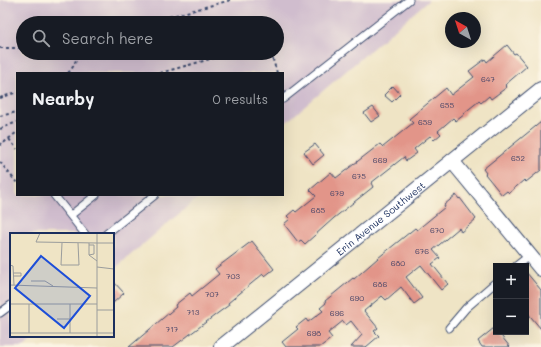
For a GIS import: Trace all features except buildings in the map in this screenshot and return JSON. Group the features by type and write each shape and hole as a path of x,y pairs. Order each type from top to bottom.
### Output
{"street":[{"name":"Erin Avenue Southwest","path":"221,347 541,89"},
{"path":"452,161 541,269"}],"lane":[{"path":"284,98 409,0"},
{"path":"55,196 85,233"},
{"path":"71,215 95,196"},
{"path":"107,233 154,196"},
{"path":"520,263 530,255"},
{"path":"448,328 466,308 493,285"},
{"path":"0,313 10,306"}],"path":[{"path":"172,16 231,0"},
{"path":"0,48 16,48"},
{"path":"69,72 76,60"},
{"path":"164,72 207,60"},
{"path":"273,60 277,72"},
{"path":"0,98 16,92"},
{"path":"0,116 16,112"},
{"path":"0,129 16,122"},
{"path":"0,143 1,145 16,133"},
{"path":"9,139 16,148"},
{"path":"0,162 16,182"}],"shaded area":[{"path":"0,0 429,0 284,124 284,72 16,72 16,196 200,196 114,269 114,233 10,233 10,337 35,337 23,347 0,347"}]}
